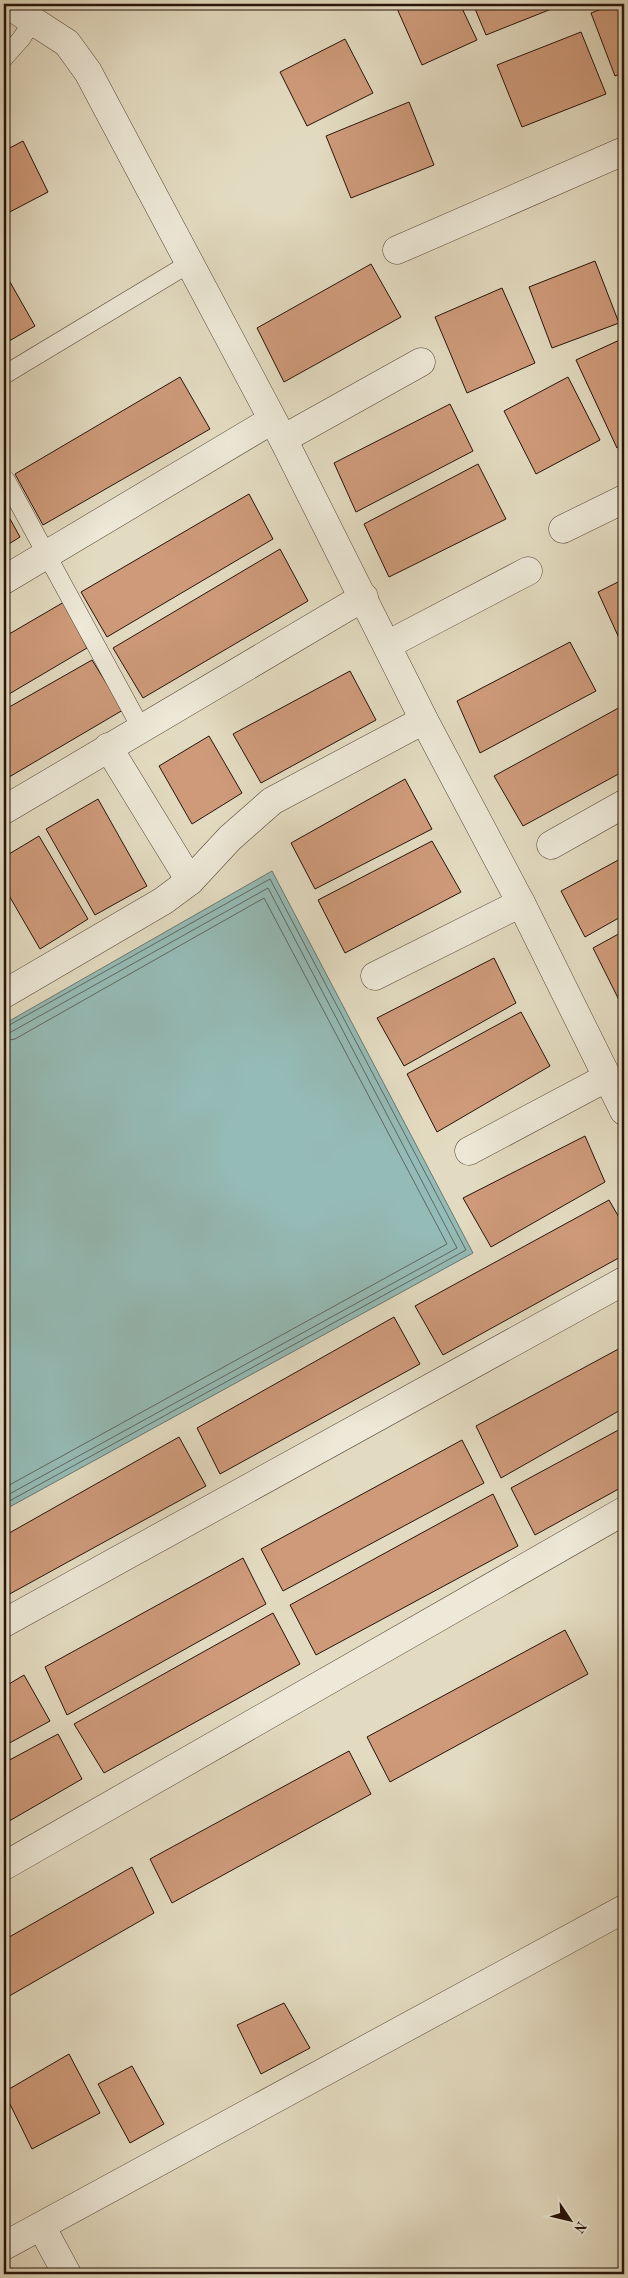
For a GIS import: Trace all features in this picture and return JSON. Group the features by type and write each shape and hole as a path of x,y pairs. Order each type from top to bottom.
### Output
{"street":[{"path":"7,4 34,19 67,43 88,72 278,430 364,597 424,720 521,903 624,1111"},
{"path":"397,250 624,151"},
{"path":"4,580 278,430 421,362"},
{"path":"563,529 624,499"},
{"path":"387,645 528,571"},
{"path":"4,810 364,597"},
{"path":"7,984 163,901 190,881 230,838 272,801 424,720"},
{"path":"108,747 190,881"},
{"path":"551,845 624,804"},
{"path":"375,976 521,903"},
{"path":"469,1151 606,1078"},
{"path":"4,1623 624,1281"},
{"path":"4,1866 624,1511"},
{"path":"4,2246 624,1909"},
{"path":"41,2226 67,2274"}],"lane":[{"path":"4,58 21,39 34,19"},
{"path":"4,375 190,263"},
{"path":"6,480 141,728"}],"water":[{"path":"272,871 473,1253 4,1510 4,1024"}],"building":[{"path":"395,4 460,4 477,40 422,65"},
{"path":"473,4 564,4 486,35"},
{"path":"614,4 624,4 624,72 615,76 591,13"},
{"path":"581,32 606,94 522,127 497,65"},
{"path":"345,39 373,93 307,126 280,72"},
{"path":"409,102 434,165 351,198 326,136"},
{"path":"23,141 48,192 4,215 4,151"},
{"path":"595,261 619,323 552,348 529,287"},
{"path":"371,264 401,317 284,382 257,328"},
{"path":"6,275 35,326 4,344 4,276"},
{"path":"502,288 535,363 467,393 435,317"},
{"path":"624,338 624,444 617,448 576,360"},
{"path":"180,377 210,429 43,525 15,474"},
{"path":"568,377 600,440 536,474 504,411"},
{"path":"450,404 473,451 356,512 334,463"},
{"path":"478,464 506,519 389,577 364,524"},
{"path":"249,494 273,539 107,637 81,592"},
{"path":"4,508 20,537 4,547"},
{"path":"280,549 308,601 143,698 113,648"},
{"path":"624,579 624,649 598,592"},
{"path":"64,602 87,648 4,697 4,637"},
{"path":"570,642 596,691 480,753 457,701"},
{"path":"92,660 123,710 4,780 4,710"},
{"path":"350,671 376,720 261,783 233,734"},
{"path":"624,705 624,771 523,826 494,776"},
{"path":"209,736 242,793 192,824 159,766"},
{"path":"405,779 432,829 315,889 291,843"},
{"path":"98,799 147,886 95,915 46,829"},
{"path":"39,836 88,919 40,949 4,887 4,857"},
{"path":"432,841 461,892 345,953 318,900"},
{"path":"624,857 624,915 585,937 561,891"},
{"path":"624,931 624,997 619,1000 593,948"},
{"path":"494,958 516,1003 404,1066 377,1018"},
{"path":"521,1012 550,1066 437,1132 407,1074"},
{"path":"585,1136 605,1182 491,1247 463,1198"},
{"path":"609,1200 624,1226 624,1255 443,1355 415,1306"},
{"path":"394,1317 420,1364 220,1474 197,1428"},
{"path":"624,1346 624,1408 501,1478 476,1426"},
{"path":"624,1427 624,1486 535,1535 511,1488"},
{"path":"179,1437 206,1486 6,1596 4,1592 4,1536"},
{"path":"462,1440 484,1483 283,1591 261,1549"},
{"path":"493,1494 518,1546 316,1655 290,1605"},
{"path":"243,1558 266,1604 67,1715 45,1667"},
{"path":"273,1613 300,1664 104,1773 74,1724"},
{"path":"565,1630 588,1674 390,1782 367,1737"},
{"path":"24,1675 50,1721 4,1746 4,1687"},
{"path":"58,1734 82,1779 4,1824 4,1763"},
{"path":"349,1751 371,1794 172,1903 150,1859"},
{"path":"132,1867 154,1913 4,1999 4,1940"},
{"path":"284,2003 310,2048 261,2074 237,2025"},
{"path":"69,2054 100,2113 32,2149 4,2092"},
{"path":"132,2066 164,2124 130,2143 98,2084"}]}
